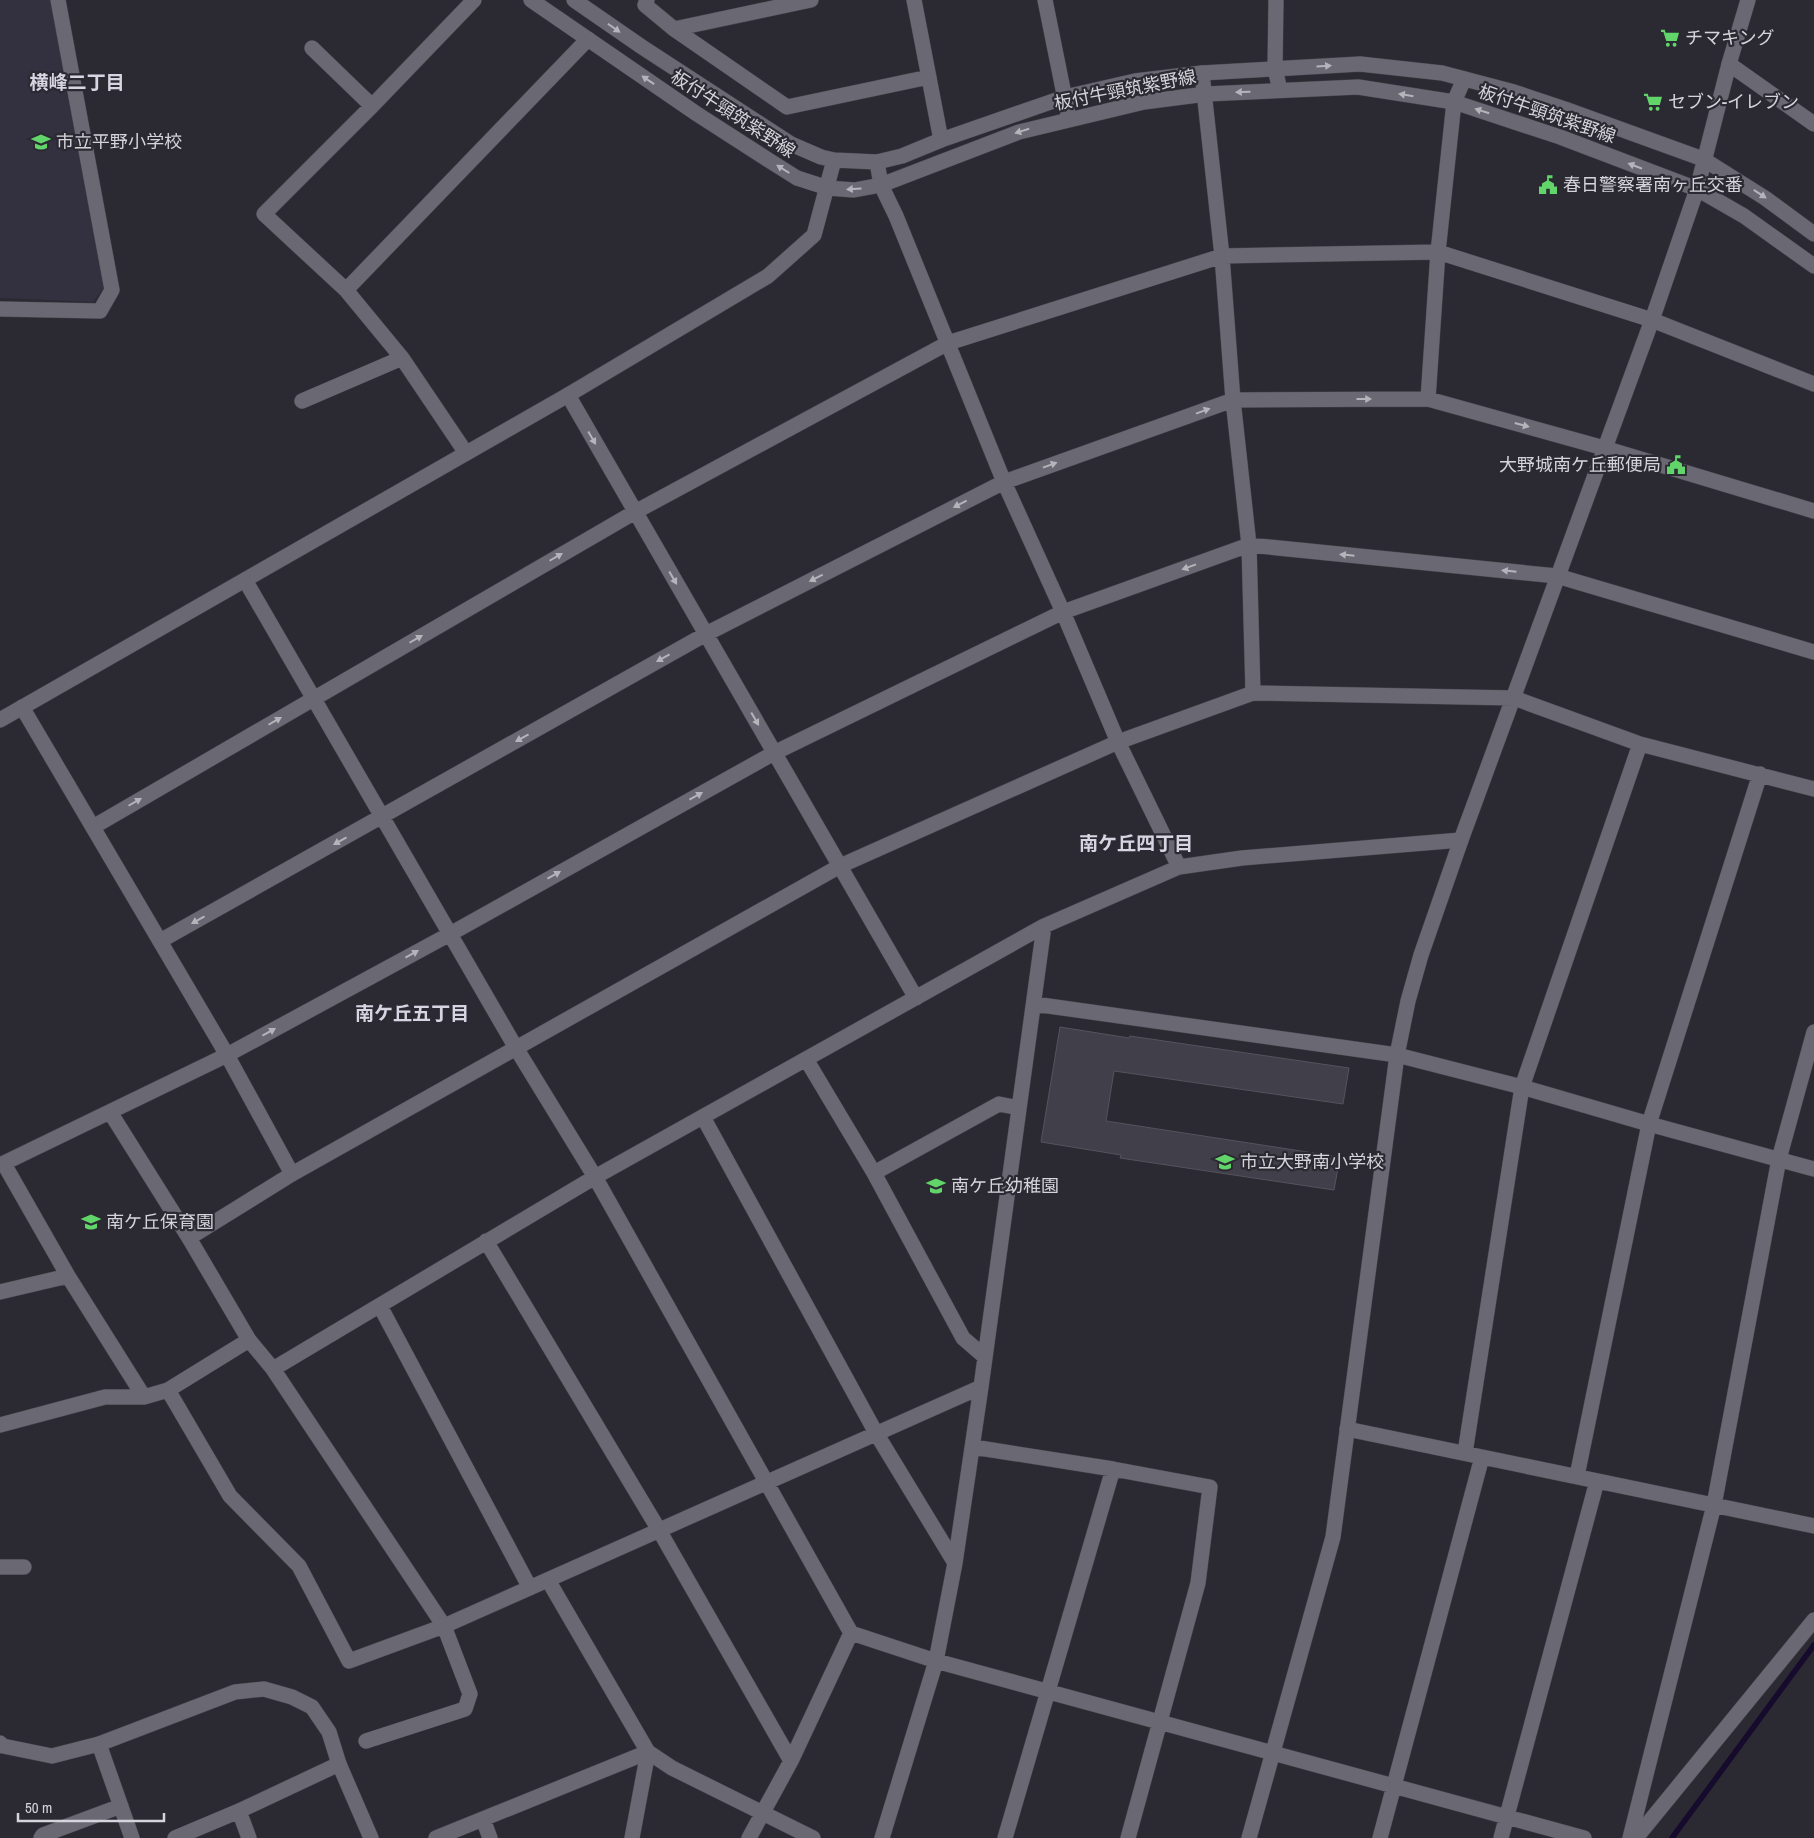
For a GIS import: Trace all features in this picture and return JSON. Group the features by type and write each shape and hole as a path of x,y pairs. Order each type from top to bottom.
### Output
{"street":[{"path":"0,309 100,311 112,290 58,0"},
{"path":"466,453 402,358 346,290 264,214 474,0"},
{"name":"板付牛頸筑紫野線","path":"531,0 770,161 797,178 828,188 854,190 881,185 1019,132 1144,102 1206,94 1358,87 1454,102 1560,137 1697,189 1744,216 1814,266"},
{"name":"板付牛頸筑紫野線","path":"574,0 642,47 791,144 821,157 834,160 877,162 902,156 941,140 1065,97 1135,81 1202,73 1360,64 1442,73 1514,92 1704,159 1765,198 1814,234"},
{"path":"647,0 645,6 787,107 929,77"},
{"path":"674,28 811,0"},
{"path":"914,0 941,140"},
{"path":"1045,0 1069,119"},
{"path":"1276,0 1275,69 1280,90"},
{"path":"1249,1838 1333,1537 1398,1055 1408,1002 1421,955 1461,840 1652,320 1697,189 1729,64 1748,0"},
{"path":"346,290 588,39"},
{"path":"312,48 372,106"},
{"path":"1729,64 1814,124"},
{"path":"1202,73 1206,94 1222,256 1233,400 1248,545 1253,693"},
{"path":"1428,399 1438,252 1454,102 1464,79"},
{"path":"0,720 568,395 768,276 814,234 828,188 834,160"},
{"path":"877,162 881,185 896,216 1004,482 1063,612 1118,742 1179,867"},
{"path":"93,827 635,512 948,343 1222,256 1438,252 1652,320 1814,384"},
{"path":"302,401 402,358"},
{"path":"568,395 916,998"},
{"path":"160,942 706,634 1004,482 1233,400 1428,399 1604,448 1814,511"},
{"path":"144,1397 68,1276 2,1165 227,1055 450,934 774,753 1063,612 1248,545 1557,576 1814,652"},
{"path":"245,580 516,1048 595,1177 851,1633 936,1661 1584,1838"},
{"path":"189,1238 292,1174 840,866 1118,742 1253,693 1514,698 1640,744 1814,789"},
{"path":"22,707 227,1055 292,1174"},
{"path":"1465,1453 1522,1087 1640,744"},
{"path":"1577,1476 1649,1124 1760,774"},
{"path":"272,1369 595,1177 1044,926 1179,867 1242,858 1461,840"},
{"path":"882,1838 936,1661 955,1563 973,1447 1044,926"},
{"path":"1034,1004 1398,1055 1522,1087 1814,1169"},
{"path":"1630,1838 1714,1505 1779,1160 1814,1032"},
{"path":"806,1059 874,1173 963,1338 985,1357"},
{"path":"874,1173 999,1104 1019,1108"},
{"path":"110,1112 189,1238 249,1340 272,1369 444,1626 470,1694 466,1709 366,1741"},
{"path":"703,1117 876,1433 955,1563"},
{"path":"486,1241 659,1530 790,1761"},
{"path":"0,1292 68,1276"},
{"path":"380,1306 530,1588"},
{"path":"0,1425 105,1397 144,1397 168,1390 249,1340"},
{"path":"168,1390 230,1496 299,1566 349,1661 444,1626 981,1387"},
{"path":"1348,1429 1814,1526"},
{"path":"973,1447 1113,1469 1210,1488 1198,1583 1128,1838"},
{"path":"1380,1838 1482,1457"},
{"path":"1005,1838 1113,1469"},
{"path":"1502,1838 1597,1481"},
{"path":"0,1567 24,1567"},
{"path":"548,1580 648,1752 672,1768 813,1838"},
{"path":"1636,1838 1814,1620"},
{"path":"749,1838 790,1761 851,1633"},
{"path":"0,1743 3,1746 52,1756 98,1744 235,1692 264,1689 292,1697 312,1707 329,1732 339,1764 371,1838"},
{"path":"98,1744 132,1838"},
{"path":"436,1838 648,1752"},
{"path":"632,1838 648,1752"},
{"path":"175,1838 239,1811 339,1764"},
{"path":"41,1838 43,1835 121,1806"},
{"path":"239,1811 249,1838"},
{"path":"483,1819 490,1838"}],"shaded area":[{"name":"市立平野小学校","path":"0,0 57,0 106,285 93,302 0,298"}],"building":[{"path":"1060,1027 1349,1068 1343,1104 1114,1071 1106,1121 1340,1157 1334,1190 1120,1158 1121,1155 1041,1142"}],"waterway":[{"path":"1672,1838 1814,1645"}],"place":[{"name":"チマキング","path":"1670,38"},
{"name":"セブン-イレブン","path":"1653,102"},
{"name":"市立平野小学校","path":"41,142"},
{"name":"春日警察署南ヶ丘交番","path":"1548,185"},
{"name":"大野城南ケ丘郵便局","path":"1676,465"},
{"name":"市立大野南小学校","path":"1225,1162"},
{"name":"南ケ丘幼稚園","path":"936,1186"},
{"name":"南ケ丘保育園","path":"91,1222"}],"district":[{"name":"横峰二丁目","path":"77,82"},
{"name":"南ケ丘四丁目","path":"1136,843"},
{"name":"南ケ丘五丁目","path":"412,1013"}]}
